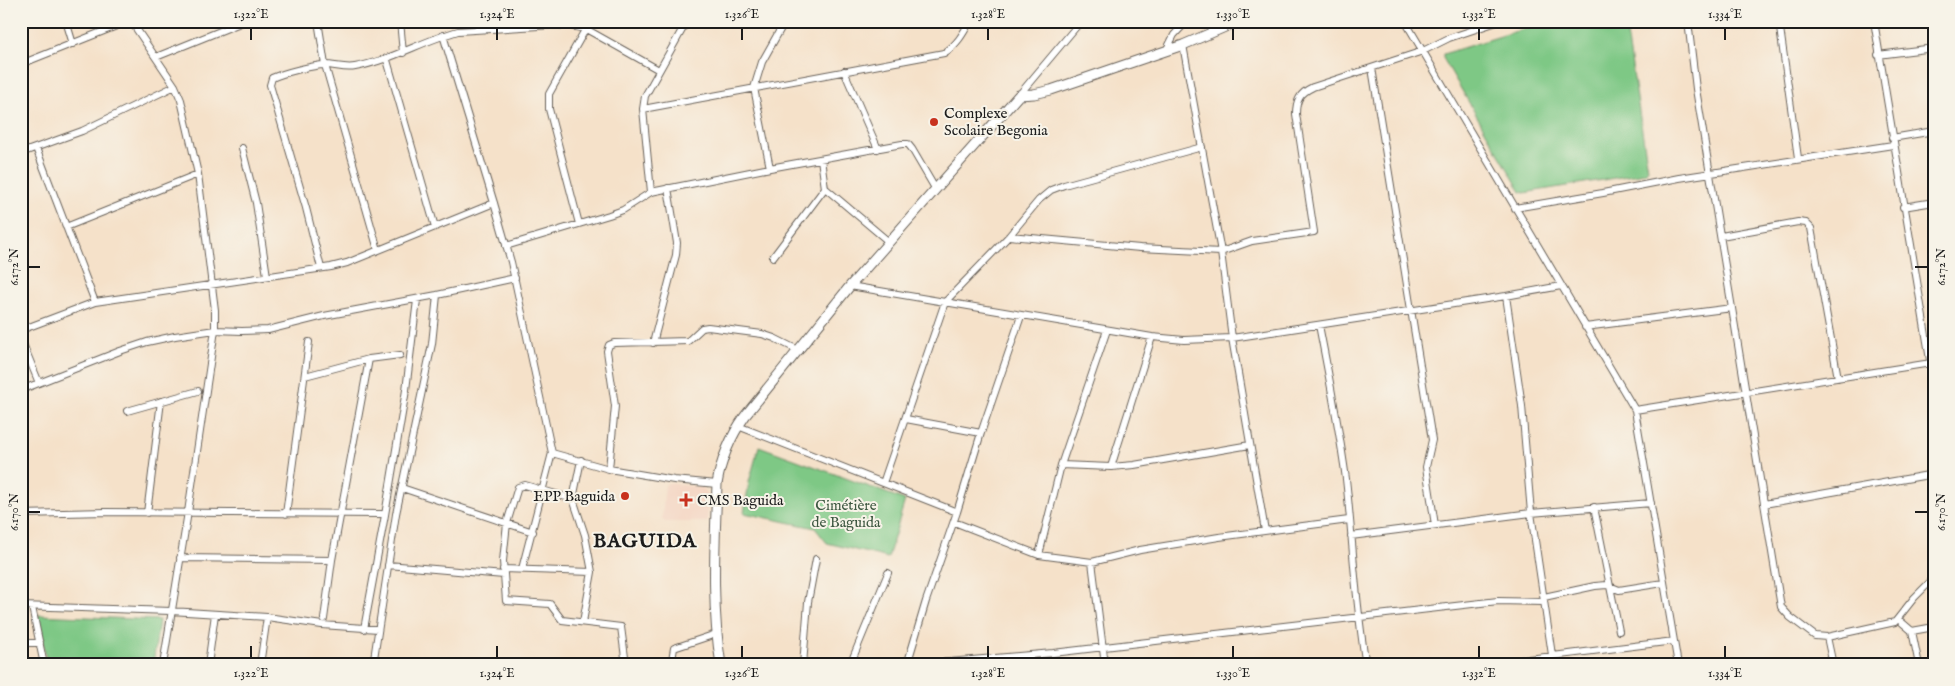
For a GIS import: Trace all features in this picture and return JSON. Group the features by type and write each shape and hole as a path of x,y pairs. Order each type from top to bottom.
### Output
{"street":[{"path":"66,21 74,44"},
{"path":"21,64 130,21 156,56 175,86 181,100 198,174 215,310 214,330 188,513 163,665"},
{"path":"156,56 245,21"},
{"path":"318,21 325,65 378,250"},
{"path":"400,21 403,53"},
{"path":"579,224 549,109 548,94 590,21"},
{"path":"651,192 644,109 645,96 687,21"},
{"path":"770,168 754,88 762,62 785,21"},
{"path":"644,109 944,53 953,48 959,41 970,21"},
{"path":"721,665 716,634 714,567 717,484 738,426 800,351 850,286 1082,21"},
{"path":"1166,51 1174,34 1187,21"},
{"path":"1019,95 1051,90 1183,46 1239,21"},
{"path":"1406,21 1585,327 1636,410 1678,665"},
{"path":"1008,236 1140,248 1221,252 1252,241 1314,232 1296,114 1298,98 1305,91 1313,87 1423,51 1449,38 1500,21"},
{"path":"1688,21 1696,88 1712,173 1745,392 1782,607 1790,617 1815,636 1827,637 1891,624 1898,619 1914,598 1934,578"},
{"path":"1779,21 1798,158"},
{"path":"1874,21 1892,142 1934,384"},
{"path":"321,268 306,208 270,85 272,78 325,65 354,67 387,60 443,35 458,31 546,26 571,26 586,29 659,70"},
{"path":"443,35 515,278 552,453 522,570"},
{"path":"1183,46 1221,252 1232,338 1265,531"},
{"path":"1878,55 1934,48"},
{"path":"387,60 435,227"},
{"path":"1372,68 1432,440 1426,467 1435,525"},
{"path":"844,71 878,148"},
{"path":"21,153 82,131 175,86"},
{"path":"1515,208 1892,142 1934,132"},
{"path":"506,246 623,210 651,192 902,144 908,144 912,148 936,190"},
{"path":"883,483 945,302 1008,236 1039,200 1050,190 1064,185 1202,147"},
{"path":"36,148 95,302"},
{"path":"242,148 256,203 267,276"},
{"path":"821,159 825,188 889,242"},
{"path":"66,227 198,174"},
{"path":"653,343 676,255 677,243 668,188"},
{"path":"773,257 825,188"},
{"path":"1903,207 1934,202"},
{"path":"21,330 95,302 347,263 494,203"},
{"path":"1721,236 1798,222 1806,223 1811,228 1838,378"},
{"path":"21,390 147,342 214,330 268,330 324,316 417,300 515,278"},
{"path":"850,286 1107,330 1184,340 1232,338 1561,286"},
{"path":"373,665 402,488 432,344 437,295"},
{"path":"1506,296 1522,406 1531,513 1552,655"},
{"path":"364,630 386,515 406,390 417,300"},
{"path":"1585,327 1732,308"},
{"path":"907,665 926,601 954,522 981,433 1021,316"},
{"path":"1319,325 1338,423 1358,618 1366,665"},
{"path":"609,468 615,406 607,351 609,345 614,343 688,341 702,328 708,327 762,334 800,351"},
{"path":"1039,554 1061,465 1107,330"},
{"path":"1111,467 1152,337"},
{"path":"21,339 39,382"},
{"path":"286,514 309,342"},
{"path":"305,376 369,359 400,355"},
{"path":"324,619 332,560 369,359"},
{"path":"1636,410 1931,364"},
{"path":"127,411 198,392"},
{"path":"147,513 161,401"},
{"path":"906,419 981,433"},
{"path":"738,426 957,512"},
{"path":"1061,465 1111,467 1134,465 1250,445"},
{"path":"552,453 609,468 674,480 717,484"},
{"path":"581,460 573,499 585,534 592,572 583,622"},
{"path":"1764,504 1934,474"},
{"path":"573,499 525,485 518,486 507,523 504,572 506,601 545,603 553,607 562,620 622,626 626,665"},
{"path":"402,488 533,532"},
{"path":"1351,536 1531,513 1651,503"},
{"path":"1594,507 1619,632"},
{"path":"21,514 78,512 380,514"},
{"path":"954,522 1039,554 1092,562 1140,550 1349,520"},
{"path":"180,558 332,560"},
{"path":"803,665 808,602 816,558"},
{"path":"1092,562 1105,665"},
{"path":"388,565 504,572 522,570 592,572"},
{"path":"850,665 888,572"},
{"path":"913,665 1103,647 1498,601 1544,600 1595,586 1621,590 1664,583"},
{"path":"21,606 268,617 364,630 378,630"},
{"path":"32,607 44,665"},
{"path":"208,665 214,614"},
{"path":"260,665 268,617"},
{"path":"1898,619 1912,631 1919,665"},
{"path":"1912,631 1934,628"},
{"path":"654,665 672,660 674,648 716,634"},
{"path":"1827,637 1833,665"},
{"path":"1479,665 1674,641"},
{"path":"21,642 40,644"}],"shaded area":[{"name":"CMS Baguida","path":"668,483 703,488 709,496 707,522 665,522 662,519 665,485"}],"green space":[{"path":"1549,21 1625,21 1648,169 1645,173 1521,192 1443,58 1443,54"},
{"name":"Cimétière de Baguida","path":"759,446 905,500 888,558 827,543 815,528 744,513 749,482"},
{"path":"38,615 159,620 153,665 47,665"}],"place":[{"name":"Complexe Scolaire Begonia","path":"934,122"},
{"name":"EPP Baguida","path":"625,496"},
{"name":"CMS Baguida","path":"686,500"}],"district":[{"name":"BAGUIDA","path":"645,541"}]}
